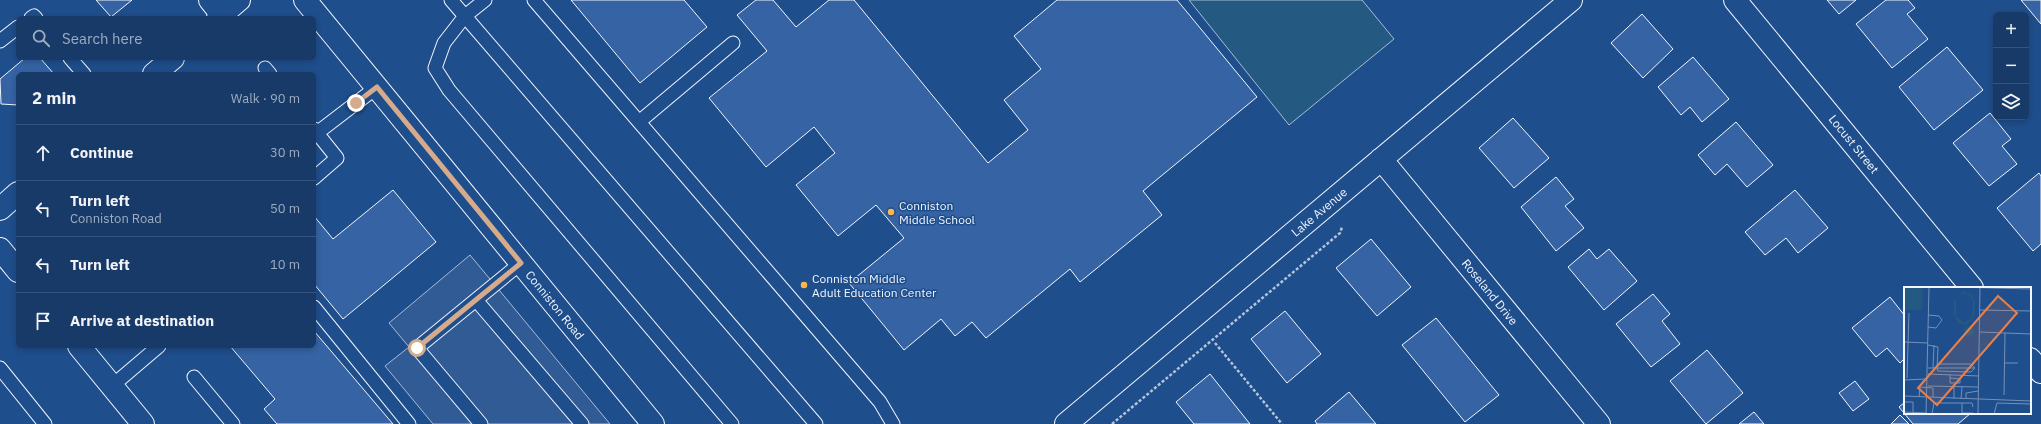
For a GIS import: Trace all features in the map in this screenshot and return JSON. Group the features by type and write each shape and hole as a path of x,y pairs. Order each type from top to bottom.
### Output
{"street":[{"path":"217,11 239,0"},
{"name":"Conniston Road","path":"305,0 653,424"},
{"name":"Lake Avenue","path":"1066,424 1571,0"},
{"name":"Locust Street","path":"1735,0 1971,287"},
{"path":"156,72 171,60"},
{"name":"Roseland Drive","path":"1381,160 1599,424"},
{"path":"0,209 16,195"},
{"path":"0,249 16,269"},
{"path":"81,348 143,424"},
{"path":"2031,360 2041,372"}],"lane":[{"path":"451,0 816,424"},
{"path":"485,0 465,16 444,43 435,68 449,90 732,424"},
{"path":"534,0 880,402 894,424"},
{"path":"0,41 16,29"},
{"path":"639,122 733,43"},
{"path":"72,60 82,72"},
{"path":"316,176 337,158 316,131 377,87"},
{"path":"481,424 417,348 521,263"},
{"path":"476,300 582,424"},
{"path":"316,309 409,424"},
{"path":"112,386 157,348"},
{"path":"0,368 45,424"},
{"path":"194,377 233,424"}],"path":[{"path":"1215,343 1282,424"}],"shaded area":[{"path":"1189,0 1362,0 1394,39 1289,125"},
{"path":"470,255 610,424 433,424 385,366 409,347 389,323"}],"building":[{"path":"96,0 132,0 112,16 110,16"},
{"path":"571,0 684,0 707,27 640,83"},
{"path":"756,0 773,0 796,27 829,0 854,0 988,163 1028,130 1004,100 1041,69 1014,36 1057,0 1177,0 1257,97 1143,191 1162,215 1080,282 1070,269 986,338 972,322 955,336 941,319 904,350 849,283 904,238 876,205 838,236 796,185 835,153 814,127 766,167 709,98 767,51 737,15"},
{"path":"1827,0 1856,0 1839,14"},
{"path":"1886,0 1908,0 1915,8 1907,14 1928,39 1892,68 1856,24"},
{"path":"2021,0 2041,0 2041,24"},
{"path":"1642,14 1673,49 1643,78 1611,43"},
{"path":"1947,47 1983,90 1934,130 1899,87"},
{"path":"1693,57 1729,99 1702,122 1690,107 1681,115 1658,87"},
{"path":"23,60 42,60 52,72 16,72 16,105 1,104 0,79"},
{"path":"1990,113 1993,117 1993,120 1996,120 2011,139 2002,146 2017,164 1989,186 1953,143"},
{"path":"1513,118 1549,158 1514,188 1479,148"},
{"path":"1736,122 1773,165 1747,187 1727,164 1715,175 1698,155"},
{"path":"2039,173 2041,176 2041,244 2033,251 1997,208"},
{"path":"1556,177 1574,199 1565,206 1584,228 1556,251 1521,207"},
{"path":"393,190 436,242 343,319 316,286 316,218 333,239"},
{"path":"1795,190 1828,228 1798,253 1786,238 1765,255 1745,232"},
{"path":"1371,239 1411,287 1377,316 1336,268"},
{"path":"1589,249 1597,259 1609,249 1637,281 1604,310 1568,267"},
{"path":"1653,294 1670,314 1662,321 1680,344 1651,367 1616,324"},
{"path":"1890,297 1904,315 1904,359 1900,363 1887,348 1876,357 1852,328"},
{"path":"1285,311 1321,354 1287,383 1251,339"},
{"path":"1436,318 1499,395 1465,422 1402,345"},
{"path":"316,333 393,424 277,424 264,409 275,399 232,348 316,348"},
{"path":"1707,350 1743,393 1706,424 1670,381"},
{"path":"1210,374 1250,424 1194,424 1176,402"},
{"path":"1855,381 1869,399 1853,411 1839,393"},
{"path":"1349,392 1376,424 1317,424 1315,421"},
{"path":"1904,403 1904,413 1899,407"},
{"path":"1754,412 1764,424 1739,424"},
{"path":"1905,414 1970,414 1958,424 1913,424"},
{"path":"1900,415 1909,424 1891,424"}],"place":[{"name":"Conniston Middle School","path":"891,212"},
{"name":"Conniston Middle Adult Education Center","path":"804,285"}],"route":[{"path":"356,103 377,87 521,263 417,348"}]}
